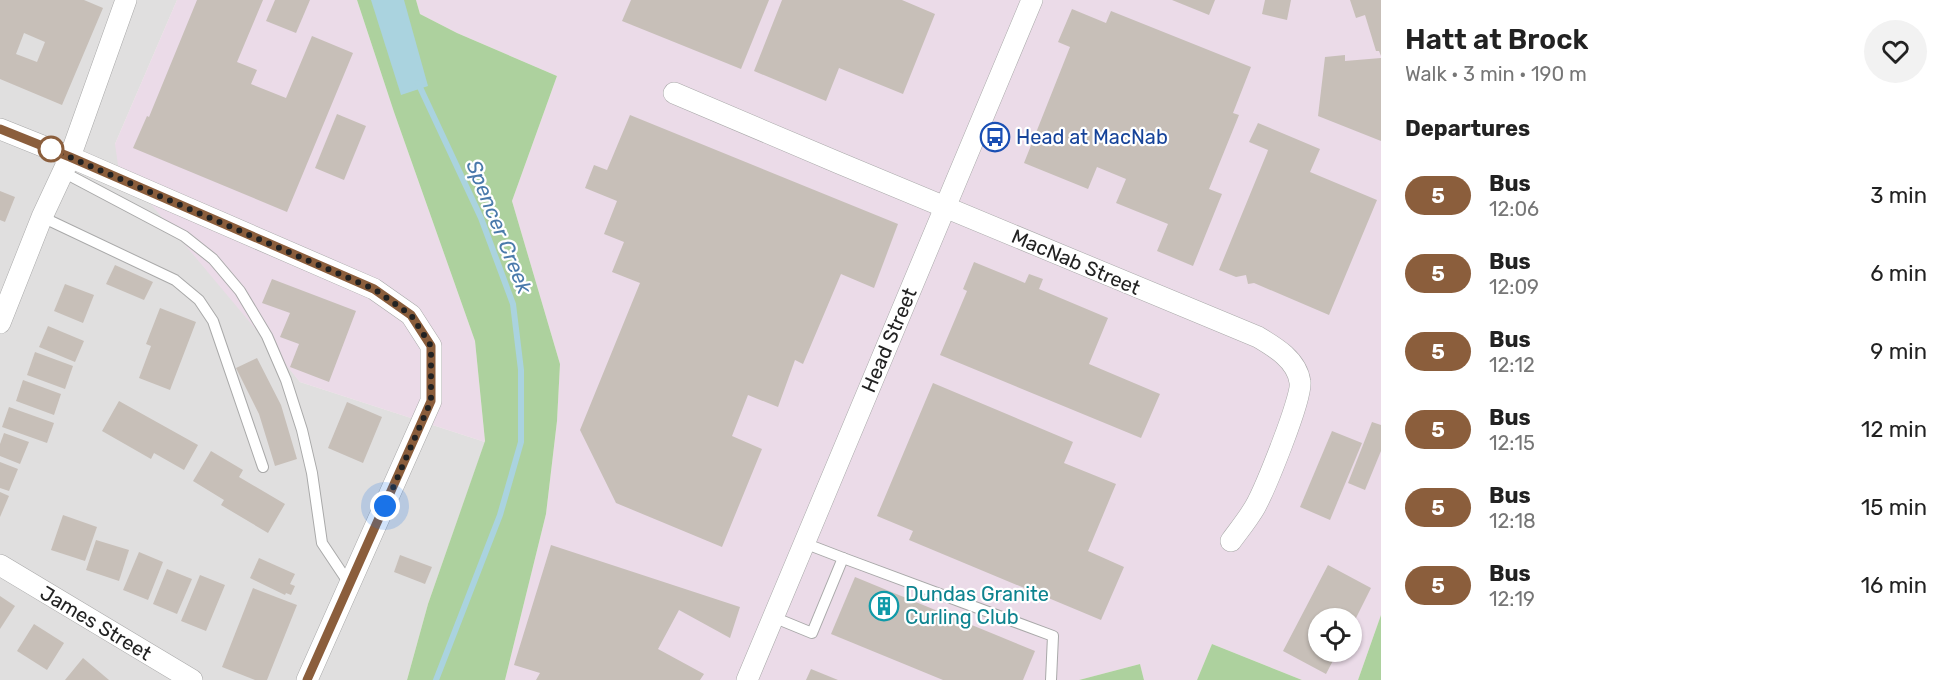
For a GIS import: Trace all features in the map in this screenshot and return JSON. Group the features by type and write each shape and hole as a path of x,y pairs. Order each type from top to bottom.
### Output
{"street":[{"path":"0,323 42,217 67,165 126,0"},
{"name":"Head Street","path":"747,680 1032,0"},
{"name":"MacNab Street","path":"674,93 1258,337 1280,350 1293,364 1301,383 1296,404 1263,492 1231,541"},
{"path":"0,129 67,165 374,289 411,315 431,346 431,401 307,680"},
{"name":"James Street","path":"0,566 192,680"}],"lane":[{"path":"67,165 184,236 213,259 240,291 267,336 286,380 307,452 322,543 350,585"},
{"path":"42,217 175,280 199,300 213,321 263,467"},
{"path":"804,543 1053,636 1051,680"},
{"path":"773,617 812,633 843,558"}],"shaded area":[{"path":"0,0 177,0 115,144 300,382 485,442 428,604 407,680 0,680"},
{"path":"177,0 357,0 475,341 485,442 300,382 118,165 115,144"},
{"path":"416,0 1381,0 1381,615 1358,680 1302,680 1212,644 1197,680 1144,680 1140,664 1079,680 505,680 546,514 557,421 560,364 512,201 557,76 457,33 420,14"}],"green space":[{"path":"357,0 416,0 420,14 457,33 557,76 512,201 560,364 557,421 546,514 505,680 407,680 428,604 485,441 475,341"},
{"path":"1381,615 1381,680 1358,680"},
{"path":"1212,644 1302,680 1197,680"},
{"path":"1140,664 1144,680 1079,680"}],"water":[{"path":"371,0 404,0 428,86 401,95"}],"building":[{"path":"0,0 84,0 103,8 62,105 0,79","holes":["24,33 45,42 37,62 16,54"]},
{"path":"197,0 263,0 237,62 257,70 251,84 286,98 312,36 353,53 287,212 133,148 147,116 149,117"},
{"path":"275,0 310,0 296,33 266,21"},
{"path":"631,0 769,0 741,69 622,21"},
{"path":"782,0 902,0 935,14 903,94 839,68 826,101 754,71"},
{"path":"1172,0 1215,0 1209,15"},
{"path":"1265,0 1291,0 1287,20 1262,14"},
{"path":"1350,0 1381,0 1381,56 1379,51 1376,51 1365,15 1356,18"},
{"path":"1072,9 1106,23 1111,11 1251,67 1233,113 1239,115 1209,189 1222,194 1193,266 1157,251 1168,224 1116,203 1126,179 1097,167 1088,189 1024,163 1070,47 1058,42"},
{"path":"1345,55 1345,61 1381,58 1381,141 1318,116 1325,57"},
{"path":"337,114 366,126 344,180 315,168"},
{"path":"630,115 898,224 874,288 841,274 803,364 795,360 778,407 748,395 732,436 762,449 722,547 616,503 580,430 640,283 612,272 624,242 604,234 617,201 585,188 594,165 607,170"},
{"path":"1258,123 1320,149 1310,172 1377,200 1329,315 1254,283 1248,284 1246,275 1236,277 1219,270 1268,150 1249,142"},
{"path":"0,191 15,197 5,222 0,220"},
{"path":"974,262 1025,283 1029,274 1043,279 1039,289 1108,318 1089,364 1160,394 1141,438 940,355 967,291 963,289"},
{"path":"115,265 153,282 144,300 106,284"},
{"path":"272,279 356,311 329,382 290,367 299,344 280,337 290,313 262,303"},
{"path":"65,284 94,295 83,323 54,311"},
{"path":"160,308 196,322 170,390 139,378 151,346 146,344"},
{"path":"48,326 84,341 75,362 39,347"},
{"path":"35,352 73,366 65,389 27,375"},
{"path":"257,358 281,405 297,459 275,466 259,414 236,368"},
{"path":"23,380 61,394 54,415 16,401"},
{"path":"933,383 1073,442 1064,463 1116,484 1088,551 1124,567 1101,620 909,540 913,531 877,516"},
{"path":"119,401 198,445 184,470 154,453 151,459 102,431"},
{"path":"347,402 382,417 363,463 328,448"},
{"path":"9,407 54,423 47,443 2,427"},
{"path":"1372,422 1381,425 1381,451 1365,490 1348,483"},
{"path":"1332,431 1362,443 1330,520 1300,507"},
{"path":"4,433 29,442 20,464 0,456 0,444"},
{"path":"211,451 243,470 239,477 285,504 268,533 221,505 224,500 193,481"},
{"path":"0,462 18,469 9,491 0,488"},
{"path":"0,492 9,496 0,517"},
{"path":"63,515 97,527 85,561 51,550"},
{"path":"96,540 129,550 119,581 86,570"},
{"path":"551,545 740,607 730,638 679,610 658,649 704,674 700,680 536,680 540,673 514,665"},
{"path":"139,552 163,562 148,600 123,590"},
{"path":"400,555 432,567 425,584 394,572"},
{"path":"259,558 295,574 290,584 295,586 291,595 286,593 285,595 250,578"},
{"path":"1328,565 1371,588 1361,608 1308,608 1308,662 1332,662 1326,674 1283,651"},
{"path":"167,569 192,579 177,614 153,604"},
{"path":"200,575 225,585 206,631 181,621"},
{"name":"Dundas Granite Curling Club","path":"855,577 1035,651 1023,680 943,680 831,634"},
{"path":"253,588 297,605 267,680 255,680 222,667"},
{"path":"0,596 15,606 0,629"},
{"path":"34,624 64,643 47,670 17,651"},
{"path":"83,658 109,680 65,680"},
{"path":"811,669 838,680 806,680"}],"waterway":[{"name":"Spencer Creek","path":"418,83 481,218 513,304 521,370 521,442 500,515 436,680"}],"bus line":[{"name":"5","path":"0,129 374,289 411,315 431,346 431,401 307,680"}],"place":[{"name":"Head at MacNab","path":"995,137"},
{"name":"Dundas Granite Curling Club","path":"884,606"}],"route":[{"path":"51,149 374,289 411,315 431,346 431,401 385,506"}]}
